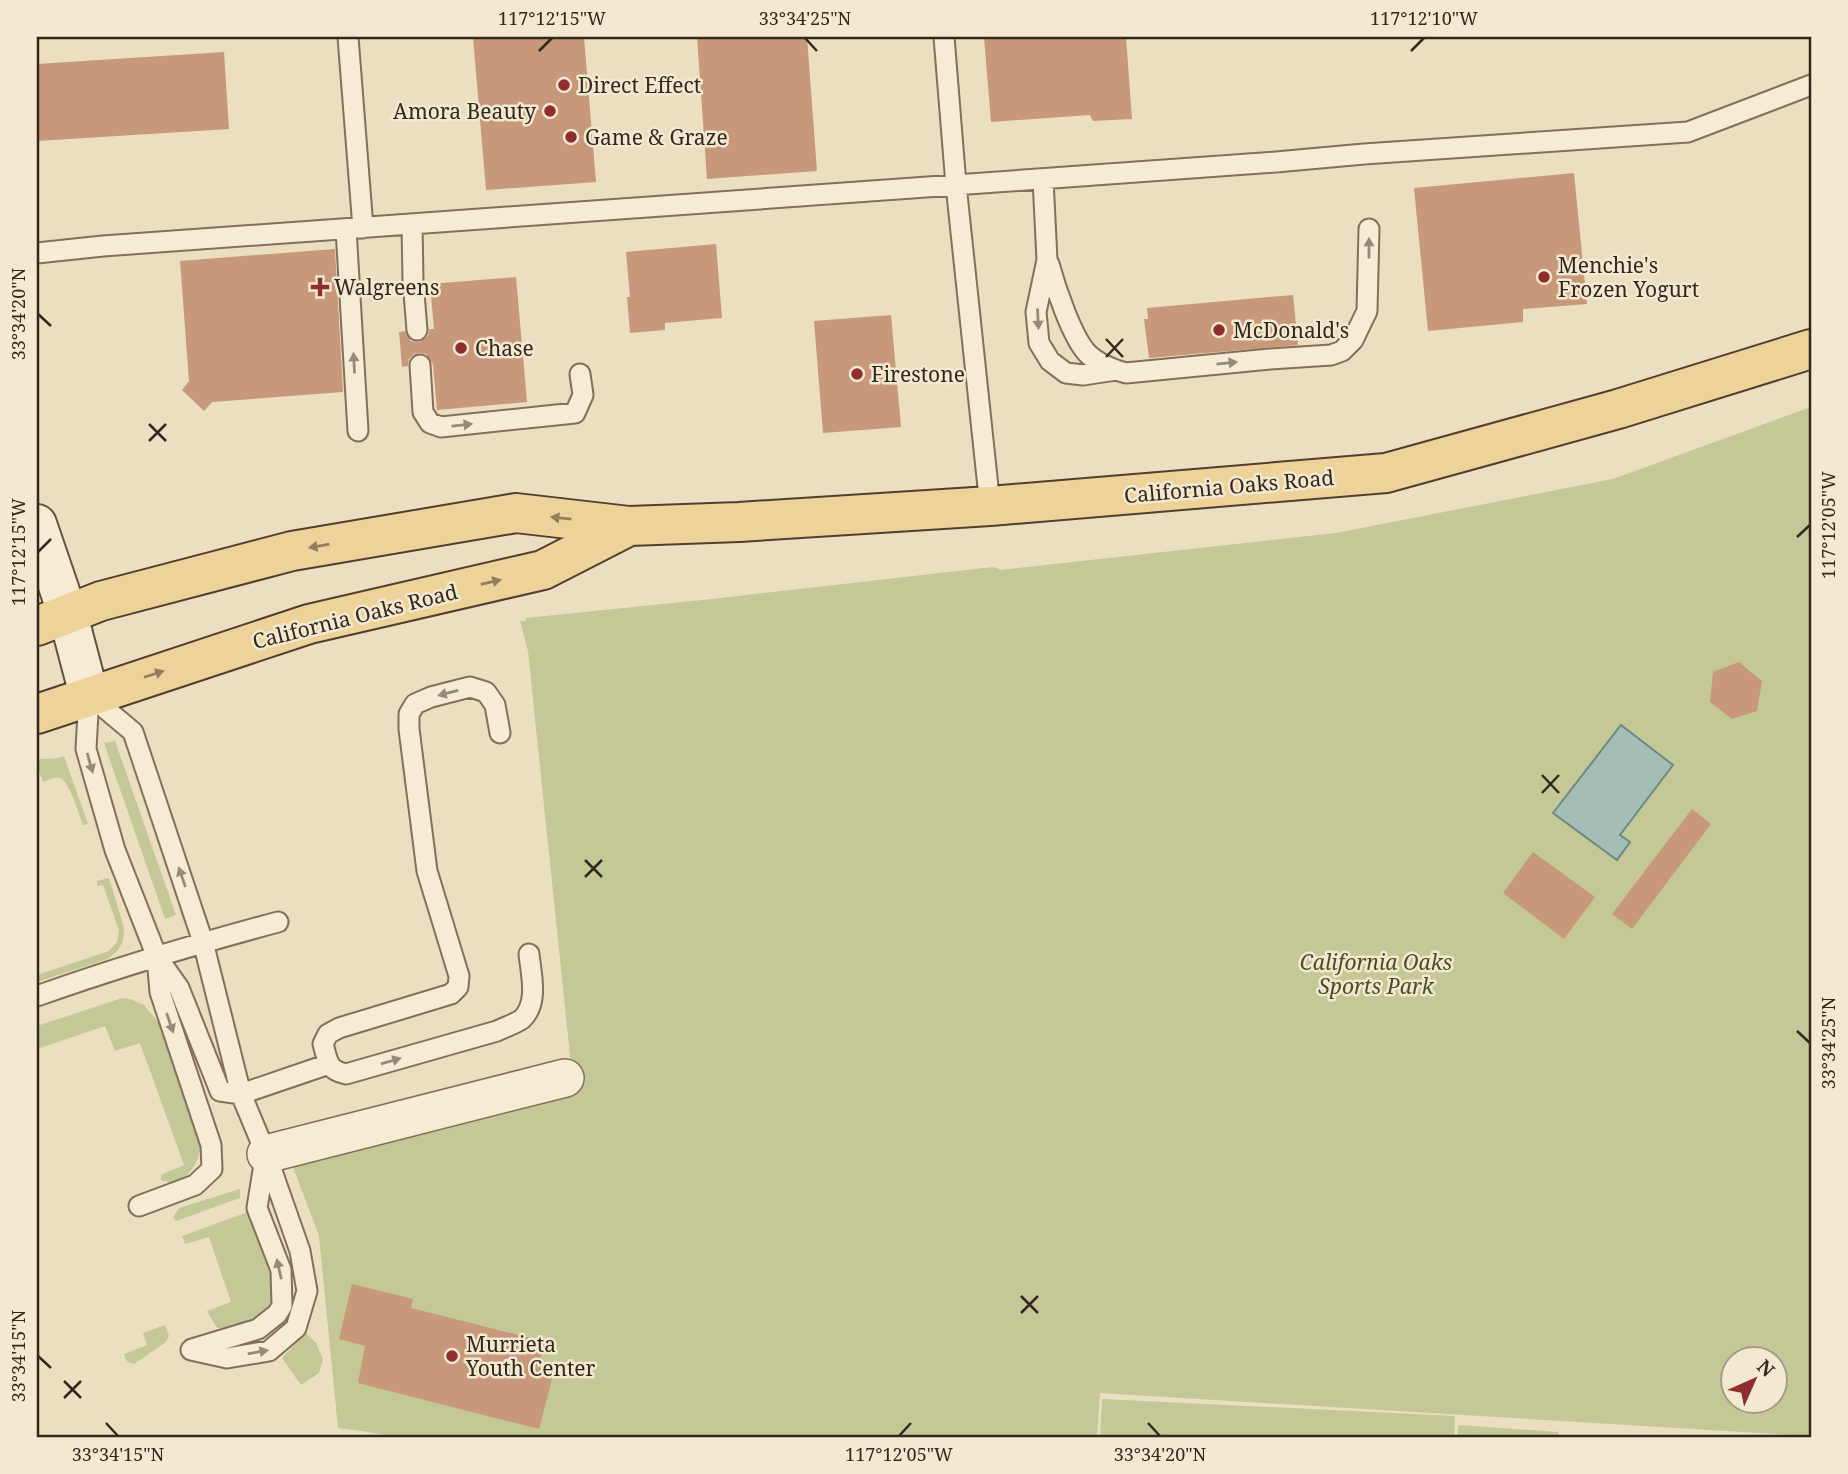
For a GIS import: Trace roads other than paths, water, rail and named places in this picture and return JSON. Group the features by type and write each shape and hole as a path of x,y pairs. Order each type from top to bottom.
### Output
{"main road":[{"name":"California Oaks Road","path":"52,620 101,601 292,551 516,513 629,526 740,522 990,506 1386,473 1618,409 1811,349"},
{"path":"37,524 52,620 89,695"},
{"name":"California Oaks Road","path":"37,714 309,624 543,570 629,526"}],"street":[{"path":"265,1154 565,1078"}],"lane":[{"path":"348,37 355,228 358,431"},
{"path":"944,37 956,185 990,506"},
{"path":"37,253 117,245 1688,132 1811,85"},
{"path":"1043,179 1048,260 1054,285 1070,323 1086,352 1100,364 1126,373 1331,355 1342,351 1353,340 1367,311 1369,229"},
{"path":"412,224 417,330"},
{"path":"1048,260 1036,312 1039,343 1050,361 1066,373 1083,375 1116,370"},
{"path":"419,365 423,412 430,423 441,427 575,414 583,395 580,374"},
{"path":"500,733 495,705 486,692 470,687 415,704 409,714 427,871 459,976 458,987 451,994 339,1028 328,1034 323,1044 328,1064 336,1072 346,1073 497,1031 520,1021 529,1011 533,995 529,954"},
{"path":"89,695 133,732 203,942 241,1094 265,1154 257,1208 281,1270 282,1306 277,1314 258,1329 191,1350"},
{"path":"89,695 86,749 115,850 157,957 179,988 220,1091 241,1094 328,1064"},
{"path":"37,996 203,942 278,922"},
{"path":"139,1206 195,1185 212,1169 211,1145 160,992 157,957"}],"water":[{"path":"1621,725 1673,765 1620,835 1630,842 1617,860 1553,813"}],"place":[{"name":"Direct Effect","path":"564,85"},
{"name":"Amora Beauty","path":"550,111"},
{"name":"Game & Graze","path":"571,137"},
{"name":"Menchie's Frozen Yogurt","path":"1544,277"},
{"name":"Walgreens","path":"320,287"},
{"name":"McDonald's","path":"1219,330"},
{"name":"Chase","path":"461,348"},
{"name":"Firestone","path":"857,374"},
{"name":"Murrieta Youth Center","path":"452,1356"}],"park label":[{"name":"California Oaks Sports Park","path":"1376,974"}]}
